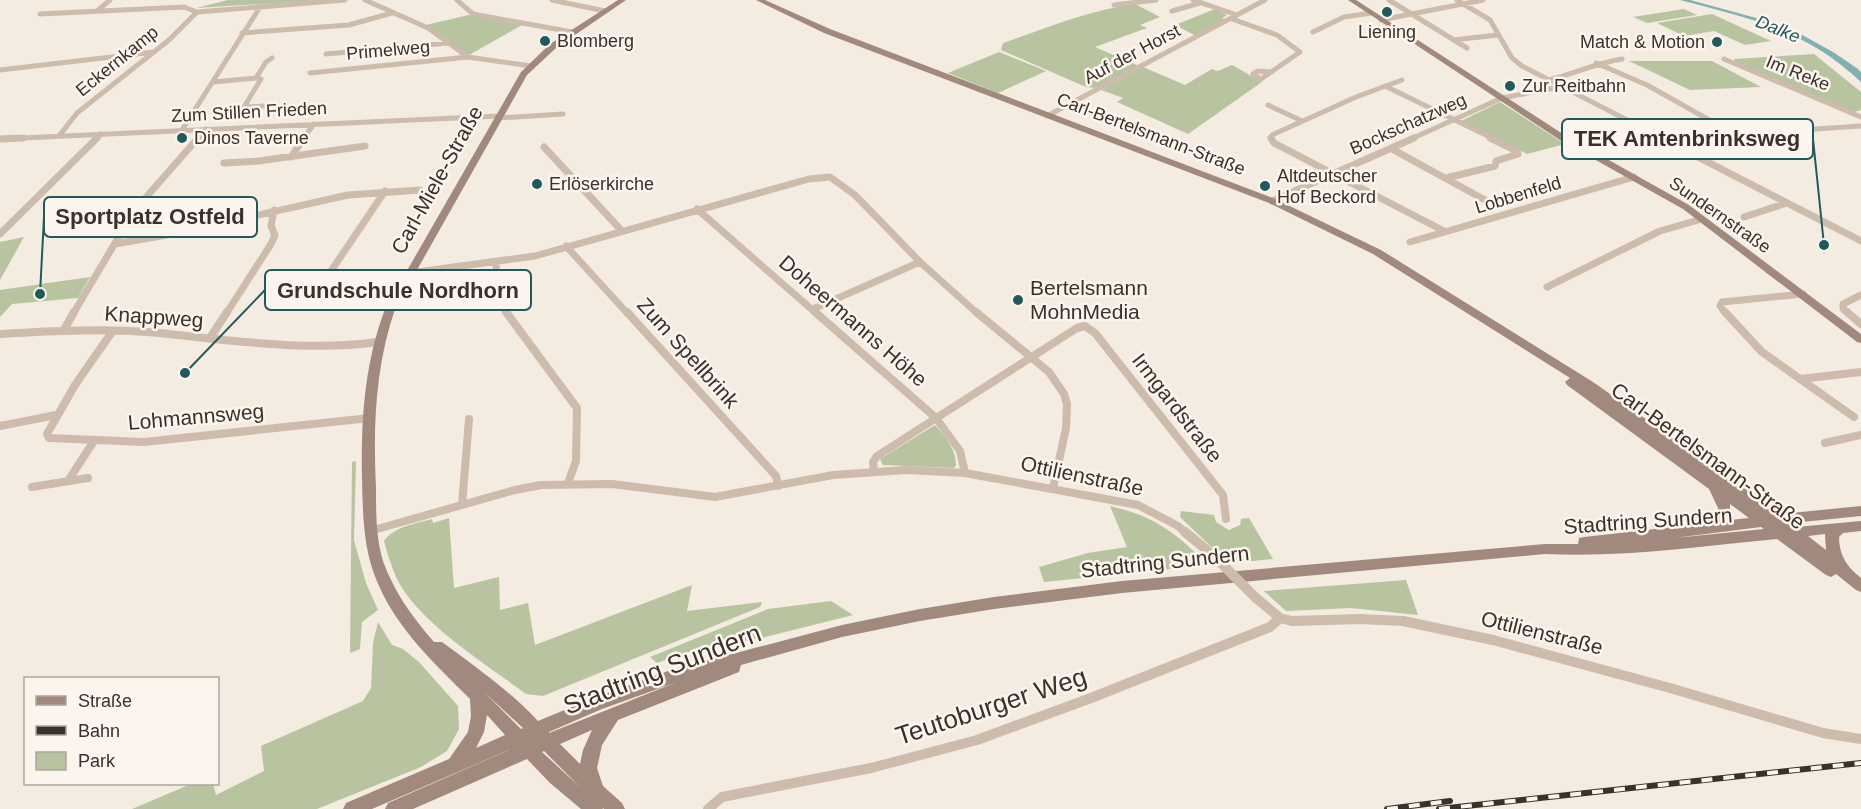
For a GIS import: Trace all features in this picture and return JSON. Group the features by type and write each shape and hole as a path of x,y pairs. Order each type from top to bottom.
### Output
{"main road":[{"name":"Carl-Miele-Straße","path":"616,809 599,802 555,776 417,632 396,606 383,583 372,555 370,418 372,372 377,342 390,309 498,117 531,66 572,32 623,0"},
{"name":"Carl-Bertelsmann-Straße","path":"751,0 806,26 904,61"},
{"name":"Carl-Bertelsmann-Straße","path":"759,0 800,20 904,61 1272,201 1377,252 1589,385 1780,527 1861,593"},
{"name":"Sundernstraße","path":"1351,0 1563,138 1673,199 1861,339"},
{"name":"Carl-Bertelsmann-Straße","path":"1532,351 1547,365 1764,521 1780,527"},
{"path":"1711,483 1725,508 1726,516 1722,527"},
{"name":"Stadtring Sundern","path":"542,736 597,704 668,678 842,632 920,615 1122,587 1545,549 1629,547 1780,527 1861,511"},
{"name":"Stadtring Sundern","path":"1545,549 1565,544 1764,521"},
{"name":"Stadtring Sundern","path":"1780,527 1796,533 1861,526"},
{"path":"1838,529 1832,535 1832,548 1844,572"},
{"name":"Carl-Bertelsmann-Straße","path":"1796,533 1861,586"},
{"name":"Carl-Miele-Straße","path":"417,632 478,677 542,736 599,802"},
{"name":"Stadtring Sundern","path":"542,736 612,715 794,645"},
{"path":"454,766 477,734 478,696"},
{"path":"599,802 589,763 592,745 612,715"},
{"path":"394,809 542,736"},
{"path":"352,809 454,766 524,744"}],"street":[{"path":"96,11 110,0"},
{"path":"40,14 186,7 197,12 345,0"},
{"path":"365,0 422,25 468,57 531,66"},
{"path":"457,0 473,14 572,32"},
{"path":"552,0 606,11"},
{"path":"1114,6 1156,0"},
{"path":"1193,0 1277,35 1300,52 1271,72"},
{"name":"Auf der Horst","path":"1047,116 1265,0"},
{"path":"1389,0 1467,48"},
{"path":"1457,0 1490,20 1516,62 1560,87 1861,241"},
{"path":"1381,20 1483,0"},
{"path":"1165,8 1171,13 1201,3"},
{"path":"182,130 260,7"},
{"name":"Eckernkamp","path":"59,136 77,113 154,52 197,12"},
{"path":"242,33 349,25 392,13"},
{"path":"1312,32 1344,17 1371,13"},
{"path":"1453,40 1498,35"},
{"path":"326,54 448,43"},
{"path":"0,70 154,52"},
{"path":"256,78 272,57"},
{"name":"Primelweg","path":"310,73 468,57"},
{"name":"Im Reke","path":"1724,59 1861,117"},
{"path":"1547,80 1576,73 1596,63 1622,60"},
{"path":"1596,63 1672,99 1744,140"},
{"path":"213,82 261,79 244,108"},
{"path":"1402,80 1302,121 1272,135 1271,140 1331,174 1444,231"},
{"path":"1385,86 1517,151 1518,154 1496,161 1495,165 1446,178"},
{"name":"Bockschatzweg","path":"1272,201 1502,98 1560,87"},
{"path":"1268,105 1302,121"},
{"path":"234,108 264,106"},
{"name":"Zum Stillen Frieden","path":"0,139 563,114"},
{"path":"291,157 314,124"},
{"path":"1693,155 1770,132 1861,126"},
{"path":"64,330 134,212 206,129"},
{"path":"0,234 101,134"},
{"path":"224,163 291,157 365,146"},
{"path":"544,147 621,230"},
{"path":"1392,149 1485,201"},
{"path":"410,273 535,256 698,209 819,177 830,177 864,205 920,262 1056,379 1065,394 1068,410 1053,488"},
{"name":"Lobbenfeld","path":"1410,242 1634,177"},
{"path":"114,244 167,235 321,200 385,191 420,190"},
{"path":"327,277 385,191"},
{"path":"1744,217 1787,203"},
{"name":"Doheermanns Höhe","path":"698,209 936,418 947,430 955,444 966,467 965,473"},
{"path":"210,338 271,244 275,235 271,226 274,210"},
{"path":"1547,287 1576,277 1641,238 1702,219"},
{"name":"Zum Spellbrink","path":"566,246 776,476 778,486"},
{"path":"813,309 920,262"},
{"path":"496,263 498,301 577,408 576,461 568,483"},
{"path":"1803,294 1727,301 1722,302 1720,306 1750,340 1854,417"},
{"path":"1861,296 1843,304 1843,309 1861,324"},
{"name":"Irmgardstraße","path":"1032,356 1077,328 1085,326 1095,333 1223,495 1226,519"},
{"name":"Knappweg","path":"0,334 64,330 210,338 227,341 351,346 377,342"},
{"name":"Lohmannsweg","path":"112,332 56,415 47,434 50,438 144,442 370,418"},
{"path":"873,471 873,462 877,456 1032,356"},
{"path":"1800,379 1861,372"},
{"path":"0,426 56,415"},
{"path":"462,505 469,419"},
{"path":"1825,443 1861,435"},
{"path":"68,481 94,441"},
{"name":"Ottilienstraße","path":"370,531 515,490 568,483 612,484 691,495 716,496 873,471 965,473 1053,488 1146,508 1178,526 1281,618 1292,621 1360,619 1403,621 1493,640 1659,684 1823,733 1861,739"},
{"path":"32,487 88,478"},
{"name":"Teutoburger Weg","path":"708,809 722,797 871,768 977,740 1091,698 1270,627 1281,618"}],"green space":[{"path":"228,0 328,0 196,8"},
{"path":"1135,4 1160,17 1140,25 1147,28 1095,47 1139,66 1098,88 1086,87 1001,50 1003,43 1052,26 1085,15"},
{"path":"1215,9 1227,15 1222,18 1227,20 1196,36 1175,25"},
{"path":"1684,9 1697,15 1647,23 1633,17"},
{"path":"1712,14 1771,41 1745,45 1714,31 1684,36 1657,23"},
{"path":"469,15 522,25 469,55 426,25"},
{"path":"999,52 1046,71 998,93 948,73"},
{"path":"1814,54 1861,92 1861,110 1854,112 1736,63 1734,59"},
{"path":"1629,61 1712,61 1761,87 1690,90"},
{"path":"1232,65 1262,82 1188,134 1117,102 1123,98 1101,90 1143,67 1185,85 1212,69 1218,71"},
{"path":"1500,102 1565,144 1527,154 1461,121"},
{"path":"24,237 0,280 0,242"},
{"path":"90,277 78,298 12,304 0,317 0,290"},
{"path":"935,425 952,448 956,459 954,468 883,465 880,459"},
{"path":"356,461 354,540 366,583 378,610 362,622 360,649 350,653 352,462"},
{"path":"1110,506 1140,515 1164,527 1208,565 1044,582 1039,567 1088,553 1127,547"},
{"path":"1181,511 1214,515 1216,522 1229,530 1240,525 1241,519 1249,518 1273,559 1234,563 1226,555 1221,556 1180,517"},
{"path":"449,518 454,588 499,577 500,610 528,603 535,645 692,585 687,611 762,602 760,607 543,696 526,694 436,626 406,594 396,577 384,541 394,532 412,524 432,519 433,523"},
{"path":"1406,580 1418,615 1351,608 1286,611 1264,591"},
{"path":"831,601 853,615 765,637 692,651 657,663 650,657 768,609"},
{"path":"378,622 392,645 403,649 419,662 458,706 459,729 447,751 421,767 317,809 132,809 189,785 213,785 216,795 264,771 261,746 363,701 371,688 373,643"}],"water":[{"path":"1680,0 1690,0 1786,26 1858,69 1861,72 1861,82 1819,50 1776,28"}],"railway":[{"path":"1439,809 1861,763"},
{"path":"1387,809 1450,801"}],"place":[{"name":"Liening","path":"1387,12"},
{"name":"Blomberg","path":"545,41"},
{"name":"Match & Motion","path":"1717,42"},
{"name":"Zur Reitbahn","path":"1510,86"},
{"name":"Dinos Taverne","path":"182,138"},
{"name":"Erlöserkirche","path":"537,184"},
{"name":"Altdeutscher Hof Beckord","path":"1265,186"},
{"name":"TEK Amtenbrinksweg","path":"1824,245"},
{"name":"Sportplatz Ostfeld","path":"40,294"},
{"name":"Bertelsmann MohnMedia","path":"1018,300"},
{"name":"Grundschule Nordhorn","path":"185,373"}],"water label":[{"name":"Dalke","path":"1778,29"}]}
